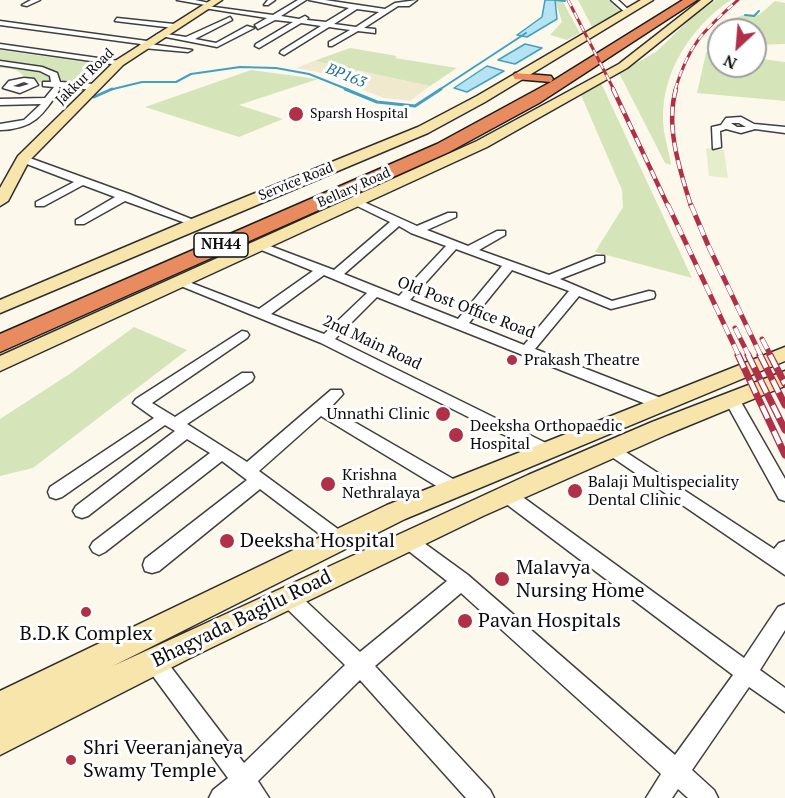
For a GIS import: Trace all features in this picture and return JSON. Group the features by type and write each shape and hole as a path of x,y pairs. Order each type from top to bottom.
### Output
{"highway":[{"name":"Bellary Road","path":"0,327 437,146 676,2"},
{"name":"Bellary Road","path":"0,344 510,114 676,2"},
{"path":"520,76 546,79"},
{"path":"472,148 474,142 507,122 510,114"}],"main road":[{"name":"Service Road","path":"0,307 195,223 423,130 648,0"},
{"path":"0,364 472,148 623,66 707,0"},
{"name":"Jakkur Road","path":"0,201 23,159 119,63 138,47 212,4"},
{"name":"Bhagyada Bagilu Road","path":"0,707 340,540 454,488 785,354"},
{"name":"Bhagyada Bagilu Road","path":"0,739 154,661 407,540 612,449 785,378"}],"street":[{"path":"26,5 37,0"},
{"path":"180,0 372,31"},
{"path":"160,35 217,45 276,17 303,0"},
{"path":"312,0 386,10"},
{"path":"332,44 397,4 407,5 414,0"},
{"path":"614,0 628,12"},
{"path":"320,8 332,1"},
{"path":"284,52 356,6"},
{"path":"259,46 311,14"},
{"path":"187,39 230,19"},
{"path":"117,20 174,27"},
{"path":"0,23 138,47 188,50"},
{"path":"0,32 22,35"},
{"path":"0,46 119,63"},
{"path":"0,63 42,69 54,75 56,87 32,120 16,126 0,128"},
{"path":"0,69 12,70 29,84 92,90"},
{"path":"0,102 48,101"},
{"path":"716,147 715,129 726,126 726,121 736,120 751,126 785,130"},
{"path":"23,159 195,223"},
{"path":"39,204 83,181"},
{"path":"80,222 125,196"},
{"path":"355,201 415,231 549,279 611,305 649,295"},
{"path":"415,231 452,215"},
{"path":"260,315 329,273 396,223"},
{"path":"469,250 501,233"},
{"name":"Old Post Office Road","path":"258,245 661,404"},
{"path":"402,301 453,245"},
{"path":"549,279 600,259"},
{"path":"461,324 509,265"},
{"name":"2nd Main Road","path":"177,282 326,340 546,450"},
{"path":"527,350 577,290"},
{"path":"326,340 376,291"},
{"path":"243,335 141,402 222,453 340,540"},
{"path":"56,492 175,424 247,377"},
{"path":"152,565 254,476 336,393"},
{"path":"732,399 785,494"},
{"path":"319,408 454,488"},
{"path":"82,511 175,424"},
{"path":"612,449 782,559"},
{"path":"99,547 222,453"},
{"path":"507,495 785,701"},
{"path":"407,540 461,582 706,798"},
{"path":"221,798 360,665 461,582"},
{"path":"288,597 360,665 482,798"},
{"path":"658,798 785,614"},
{"path":"154,661 257,798"}],"shaded area":[{"path":"314,61 430,86 410,101 384,98 317,72 296,68"}],"green space":[{"path":"555,0 562,0 580,33 567,40 550,35 562,22"},
{"path":"578,0 608,0 620,11 592,27"},
{"path":"716,0 731,0 707,18 692,36 674,67 664,101 663,119 671,165 665,163 619,73 656,52 690,19"},
{"path":"775,1 785,3 785,44 767,45 767,18 736,18 748,14 759,15"},
{"path":"350,48 457,68 430,86 314,61"},
{"path":"0,50 107,65 88,84 44,83 30,79 15,70 0,68"},
{"path":"706,53 707,78 767,78 767,60 785,62 785,101 697,93"},
{"path":"251,70 318,79 239,105 283,119 239,137 145,107"},
{"path":"601,83 692,278 595,252 623,207 622,190 581,95"},
{"path":"706,148 724,150 728,178 709,176"},
{"path":"134,327 187,350 33,468 0,476 0,419 71,373"}],"water":[{"path":"545,0 555,0 557,19 527,37 517,35 542,17"},
{"path":"525,44 542,48 515,64 498,60"},
{"path":"487,66 504,71 467,92 454,88"}],"waterway":[{"name":"BP163","path":"555,0 565,1"},
{"path":"745,15 754,16 759,11"},
{"name":"BP163","path":"439,90 526,33"},
{"name":"BP163","path":"111,90 142,82 176,82 191,74 240,67 276,68 309,74 349,90"},
{"name":"BP163","path":"345,89 377,102 415,106 441,89"},
{"name":"BP163","path":"94,97 111,90"}],"railway":[{"path":"568,0 614,90"},
{"path":"675,90 692,49 706,30 738,0"},
{"path":"613,89 668,206"},
{"path":"676,89 673,103 673,133 691,206"},
{"path":"668,205 739,356"},
{"path":"691,205 761,356"},
{"path":"735,328 749,356"},
{"path":"762,339 771,356"},
{"path":"738,355 785,455"},
{"path":"748,355 785,430"},
{"path":"760,355 785,405"},
{"path":"770,355 785,384"}],"place":[{"name":"Sparsh Hospital","path":"296,114"},
{"name":"Prakash Theatre","path":"512,360"},
{"name":"Unnathi Clinic","path":"443,414"},
{"name":"Deeksha Orthopaedic Hospital","path":"456,435"},
{"name":"Krishna Nethralaya","path":"328,484"},
{"name":"Balaji Multispeciality Dental Clinic","path":"575,491"},
{"name":"Deeksha Hospital","path":"227,541"},
{"name":"Malavya Nursing Home","path":"502,579"},
{"name":"B.D.K Complex","path":"86,612"},
{"name":"Pavan Hospitals","path":"465,621"},
{"name":"Shri Veeranjaneya Swamy Temple","path":"71,760"}]}
